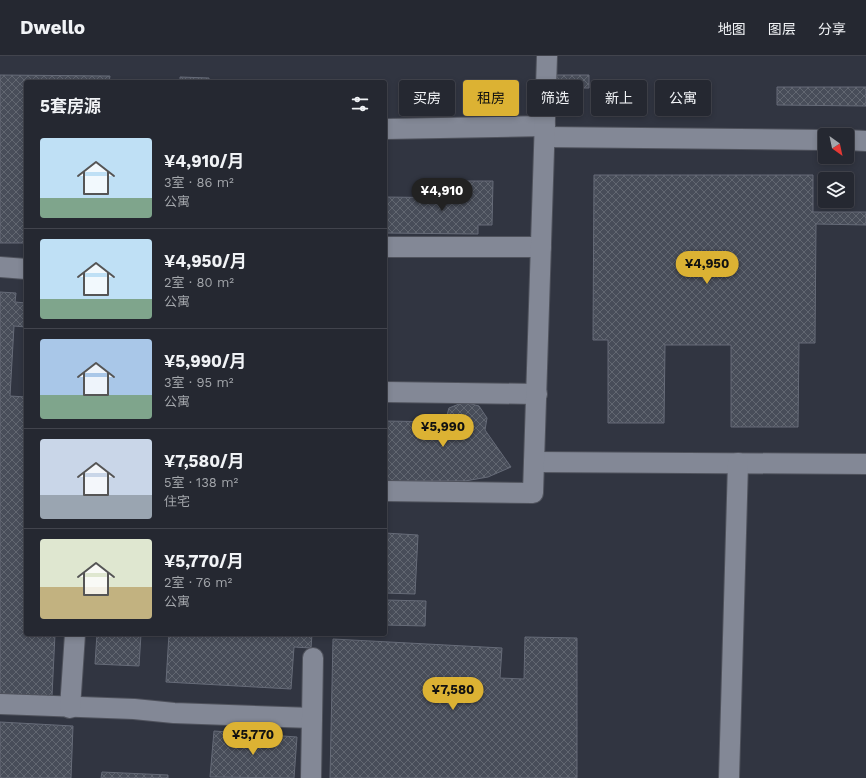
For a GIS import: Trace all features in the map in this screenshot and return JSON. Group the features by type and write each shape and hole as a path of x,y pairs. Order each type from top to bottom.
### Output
{"lane":[{"path":"387,490 533,493 547,56"},
{"path":"387,129 545,131 818,140"},
{"path":"854,140 866,141"},
{"path":"387,247 541,247"},
{"path":"0,267 24,269"},
{"path":"387,392 537,394"},
{"path":"534,462 866,464"},
{"path":"729,778 738,463"},
{"path":"70,708 75,636"},
{"path":"311,778 313,658"},
{"path":"0,704 312,718"}],"building":[{"path":"0,75 110,76 109,80 24,80 24,243 0,243"},
{"path":"557,75 589,75 589,88 583,88 583,80 557,80"},
{"path":"180,77 209,78 209,80 180,80"},
{"path":"777,87 866,87 866,106 777,105"},
{"path":"594,175 813,175 813,212 866,212 866,225 816,224 815,343 799,343 798,427 731,427 731,345 665,345 664,423 608,423 608,340 593,340"},
{"path":"466,181 493,181 492,225 478,225 478,234 387,233 387,197 465,198"},
{"path":"0,292 16,293 15,302 24,303 24,327 14,326 10,396 24,397 24,636 55,636 52,696 0,694"},
{"path":"464,402 479,406 487,418 485,430 511,467 488,477 465,481 387,481 387,421 445,422 449,408"},
{"path":"387,533 418,535 415,594 387,593"},
{"path":"387,600 426,601 425,626 387,625"},
{"path":"97,636 141,636 139,666 95,664"},
{"path":"169,636 312,636 311,648 294,647 291,689 166,682"},
{"path":"525,637 577,638 577,778 330,778 333,639 502,648 500,678 524,679"},
{"path":"0,722 73,726 71,778 0,778"},
{"path":"214,731 297,737 294,778 210,777"},
{"path":"102,772 168,775 168,778 101,778"}]}
